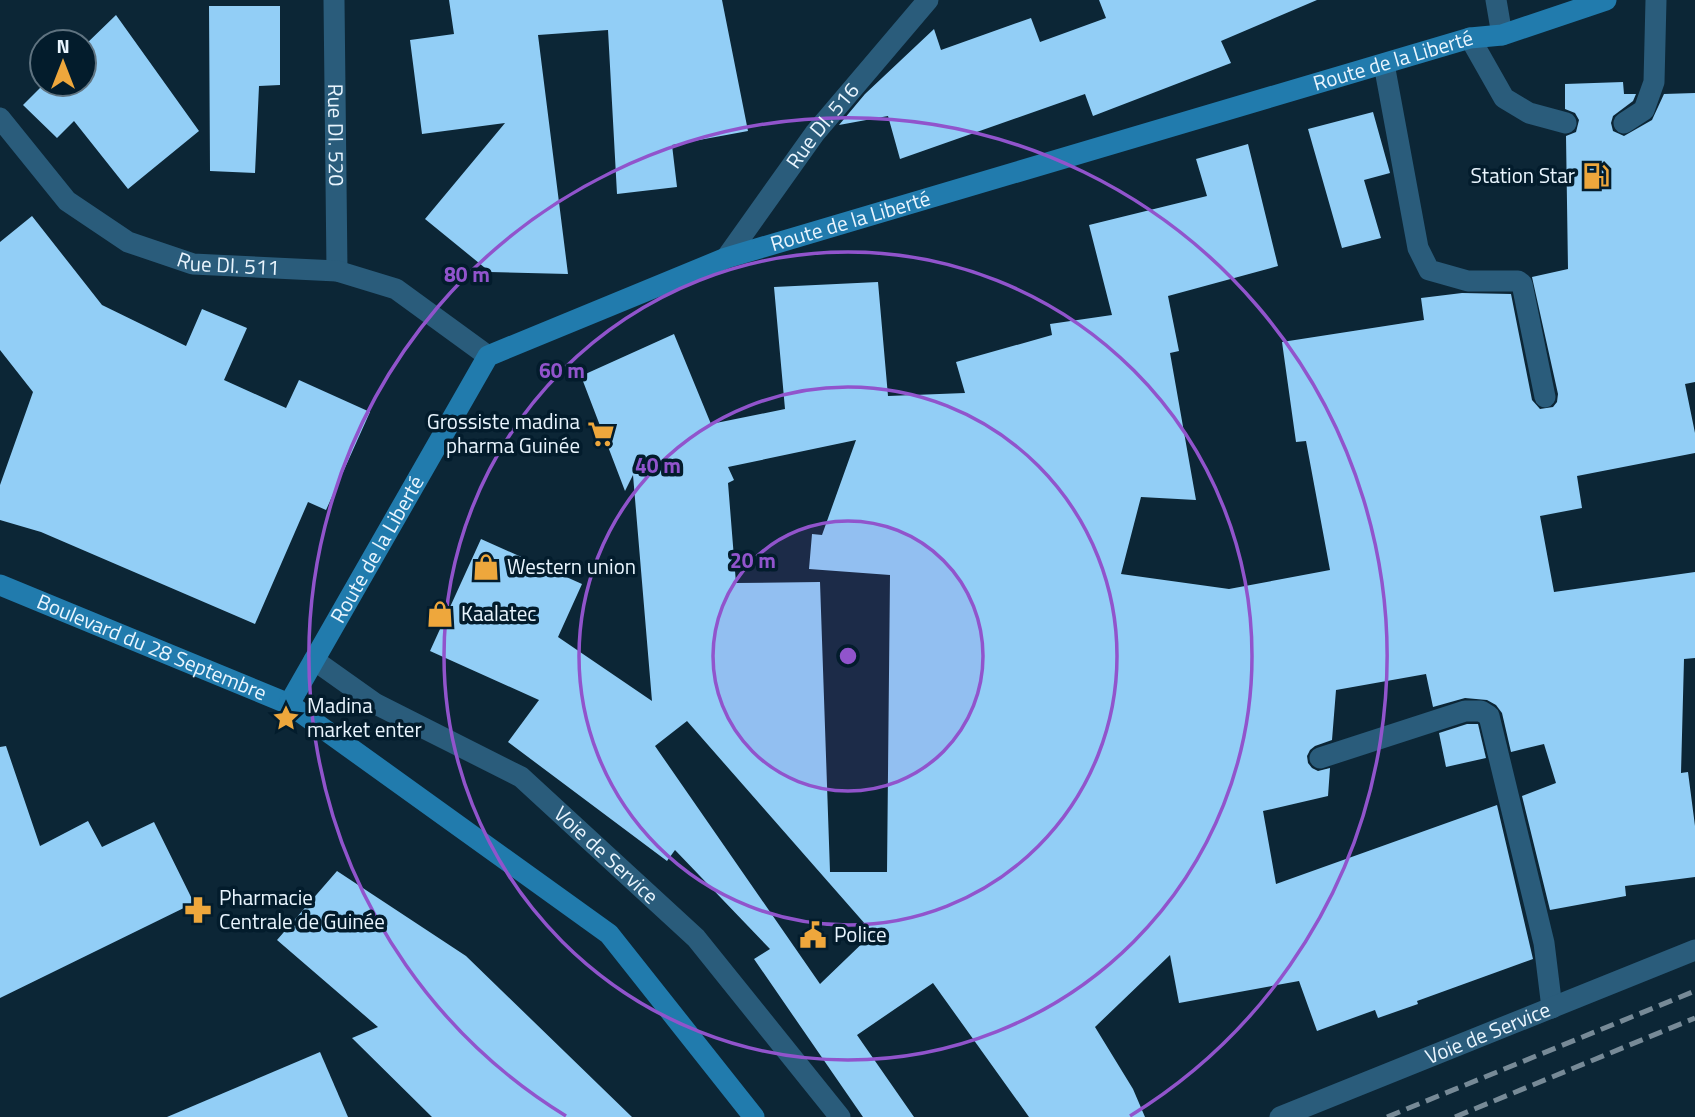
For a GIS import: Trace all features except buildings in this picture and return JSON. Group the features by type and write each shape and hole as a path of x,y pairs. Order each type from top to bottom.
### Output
{"main road":[{"name":"Route de la Liberté","path":"289,704 488,356 726,258 1470,38 1502,35 1606,0"},
{"name":"Boulevard du 28 Septembre","path":"0,585 289,704 609,934 754,1117"}],"street":[{"name":"Rue DI. 520","path":"334,0 337,271"},
{"name":"Rue DI. 516","path":"726,258 815,133 928,0"},
{"path":"1496,0 1502,35"},
{"path":"1624,123 1644,110 1654,82 1656,0"},
{"path":"1470,38 1504,98 1529,113 1566,123"},
{"path":"1384,64 1419,248 1429,270 1468,281 1518,281 1522,284 1545,397"},
{"name":"Rue DI. 511","path":"0,118 67,201 128,242 193,264 337,271 396,289 488,356"},
{"name":"Voie de Service","path":"314,660 376,704 522,777 696,938 840,1117"},
{"path":"1320,758 1465,711 1481,711 1489,716 1544,943 1552,1008"},
{"name":"Voie de Service","path":"1280,1117 1695,950"}],"railway":[{"path":"1387,1117 1695,991"},
{"path":"1455,1117 1695,1018"}],"place":[{"name":"Station Star","path":"1596,176"},
{"name":"Grossiste madina pharma Guinée","path":"601,434"},
{"name":"Western union","path":"486,567"},
{"name":"Kaalatec","path":"440,614"},
{"name":"Madina market enter","path":"286,718"},
{"name":"Pharmacie Centrale de Guinée","path":"198,910"},
{"name":"Police","path":"813,935"}]}
